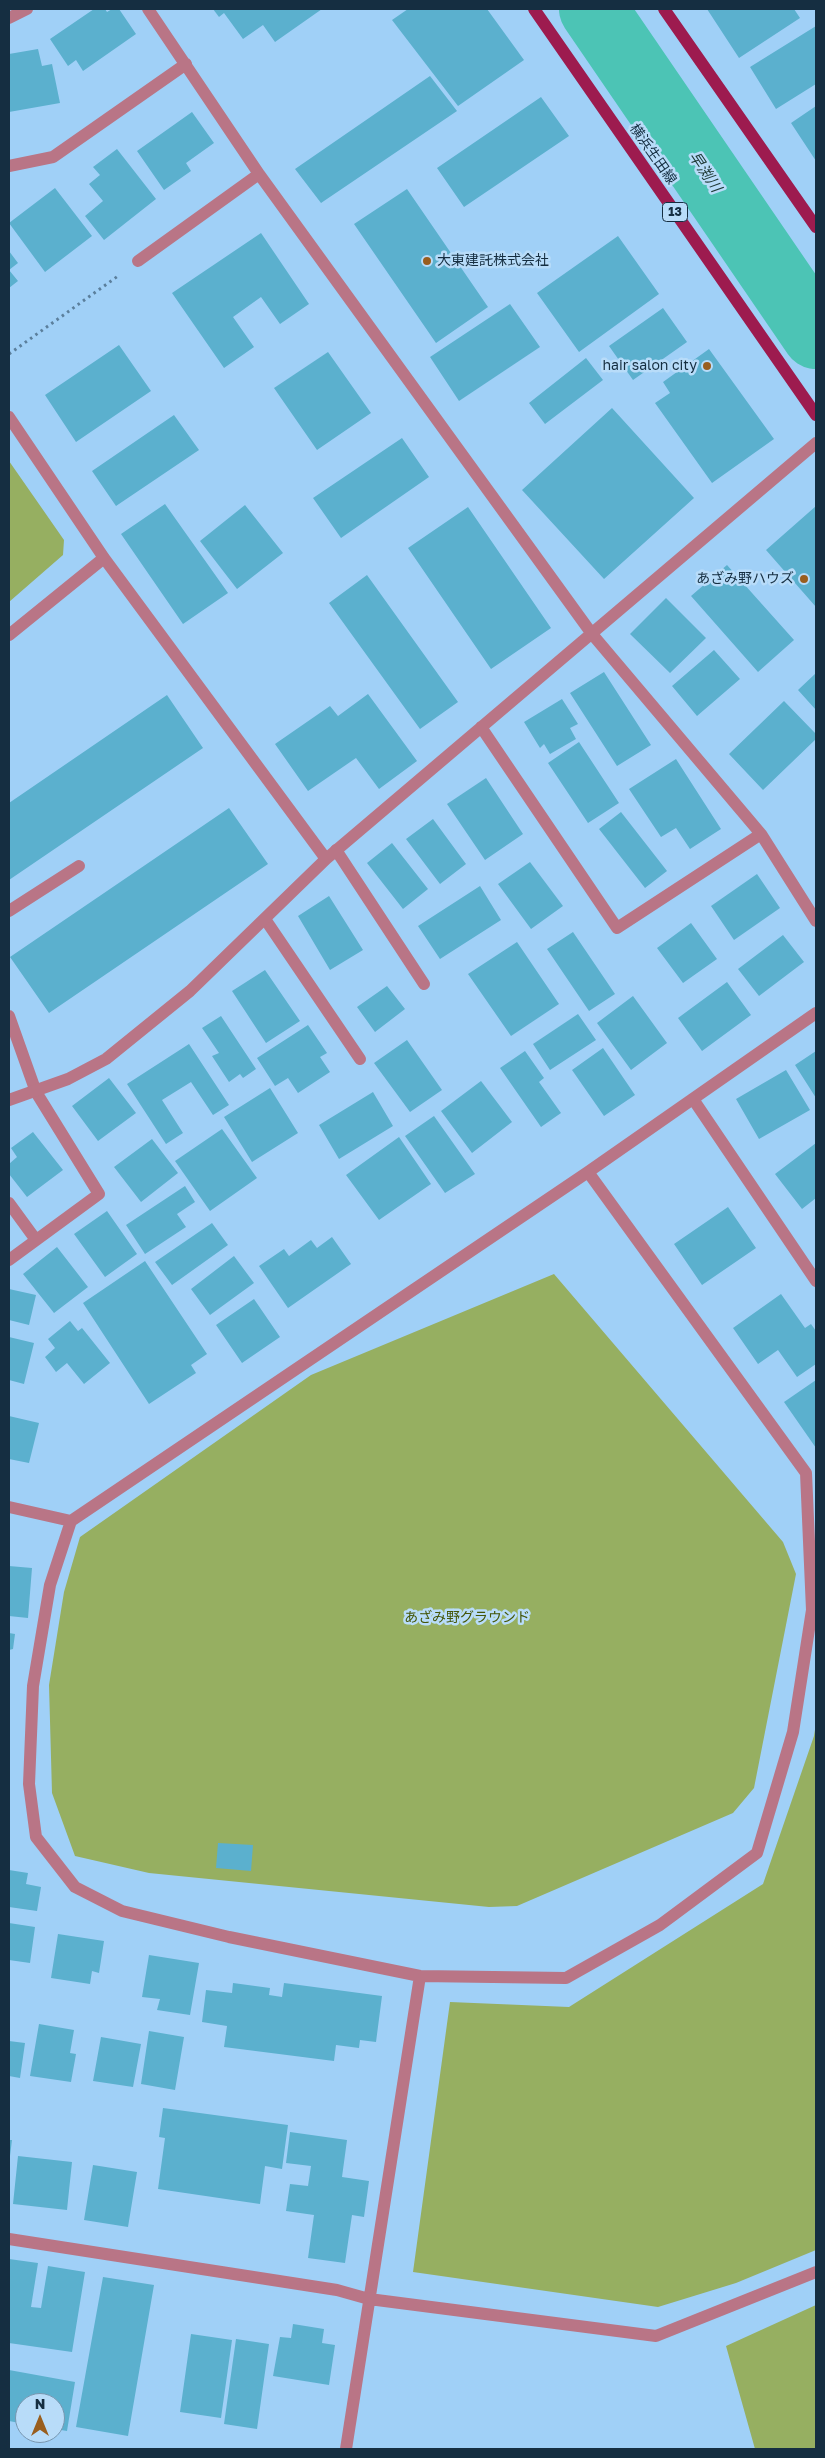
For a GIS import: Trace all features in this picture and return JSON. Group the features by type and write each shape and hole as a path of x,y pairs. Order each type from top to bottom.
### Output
{"main road":[{"name":"横浜生田線","path":"534,9 816,415"},
{"path":"664,9 816,228"}],"street":[{"path":"9,18 27,9"},
{"path":"148,9 258,174 592,634 761,834 816,921"},
{"path":"9,166 53,157 186,64"},
{"path":"138,261 258,174"},
{"path":"9,417 104,558 331,855 424,984"},
{"path":"9,1100 36,1092 68,1079 106,1059 190,990 331,855 816,444"},
{"path":"9,636 104,558"},
{"path":"481,727 617,928 761,834"},
{"path":"9,911 80,866"},
{"path":"265,919 360,1059"},
{"path":"588,1172 806,1474 812,1610 793,1732 757,1853 660,1925 566,1978 420,1976 229,1937 122,1911 75,1887 36,1837 29,1784 33,1686 50,1585 71,1521 588,1172 816,1013"},
{"path":"9,1016 36,1092 100,1194 9,1260"},
{"path":"693,1099 816,1281"},
{"path":"9,1203 36,1240"},
{"path":"9,1506 71,1521"},
{"path":"346,2449 420,1976"},
{"path":"9,2239 336,2290 369,2299 656,2336 816,2272"}],"path":[{"path":"9,354 138,261"}],"green space":[{"path":"9,461 64,540 63,555 9,602"},
{"name":"あざみ野グラウンド","path":"554,1274 783,1542 796,1574 754,1788 733,1813 517,1906 489,1907 149,1873 75,1856 52,1793 49,1685 64,1592 80,1537 311,1375"},
{"path":"816,1723 816,2250 736,2283 658,2307 413,2272 450,2002 569,2007 763,1884 814,1736"},
{"path":"816,2305 816,2449 755,2449 726,2346"}],"building":[{"path":"94,9 105,9 107,12 112,9 119,9 136,34 83,71 76,60 68,66 50,39"},
{"path":"213,9 322,9 275,42 263,25 243,39 224,13 219,17"},
{"path":"408,9 487,9 524,60 458,106 392,20"},
{"path":"707,9 794,9 800,18 739,58"},
{"path":"816,26 816,84 776,109 750,67"},
{"path":"38,49 42,66 52,64 60,103 9,112 9,54"},
{"path":"430,76 457,111 321,203 295,169"},
{"path":"541,97 569,136 464,207 437,168"},
{"path":"816,106 816,161 791,123"},
{"path":"192,112 214,143 186,163 191,171 164,190 137,151"},
{"path":"117,149 156,199 104,240 85,216 103,201 89,184 100,175 93,167"},
{"path":"55,188 92,236 45,272 9,223"},
{"path":"407,189 488,307 436,343 354,224"},
{"path":"261,233 309,304 280,324 261,297 233,317 254,347 224,368 172,293"},
{"path":"618,236 659,294 579,352 537,293"},
{"path":"9,251 18,263 9,270"},
{"path":"9,270 18,281 9,288"},
{"path":"510,304 540,347 459,401 430,357"},
{"path":"663,308 687,342 633,380 609,346"},
{"path":"119,345 151,391 76,442 45,395"},
{"path":"709,349 774,439 712,483 655,403 670,393 663,382"},
{"path":"328,352 371,413 317,450 274,388"},
{"path":"586,358 603,380 545,424 529,403"},
{"path":"612,408 694,498 604,579 522,490"},
{"path":"174,415 199,450 116,506 92,471"},
{"path":"402,438 429,477 341,538 313,498"},
{"path":"165,504 228,593 183,624 121,534"},
{"path":"245,505 283,553 237,589 200,541"},
{"name":"あざみ野ハウズ","path":"816,506 816,607 766,550"},
{"path":"468,507 551,628 491,669 408,548"},
{"path":"727,565 794,640 758,672 691,596"},
{"path":"367,575 458,702 420,729 329,603"},
{"path":"666,598 706,638 670,673 630,634"},
{"path":"714,650 740,679 697,716 672,686"},
{"path":"604,672 651,745 617,766 570,693"},
{"path":"816,673 816,710 798,690"},
{"path":"368,694 417,761 379,789 356,758 308,791 275,744 330,706 338,716"},
{"path":"167,695 203,748 9,880 9,803"},
{"path":"562,699 578,724 570,728 576,739 550,754 544,744 540,748 524,722"},
{"path":"784,701 816,734 816,739 763,790 729,754"},
{"path":"579,742 619,803 588,823 548,763"},
{"path":"676,759 721,829 690,849 676,828 661,837 629,789"},
{"path":"486,778 523,834 485,860 447,804"},
{"path":"229,808 268,864 49,1013 10,957"},
{"path":"621,812 667,871 645,888 599,829"},
{"path":"433,819 466,864 440,884 406,839"},
{"path":"392,843 428,889 403,909 367,863"},
{"path":"530,862 563,906 531,929 498,884"},
{"path":"757,874 780,908 734,940 711,906"},
{"path":"480,886 501,920 440,959 418,926"},
{"path":"329,896 363,950 330,970 298,916"},
{"path":"691,923 717,959 683,983 657,948"},
{"path":"573,932 615,994 589,1011 547,949"},
{"path":"783,935 804,962 759,996 738,969"},
{"path":"517,942 559,1004 511,1036 468,974"},
{"path":"265,970 300,1021 266,1043 232,991"},
{"path":"727,982 751,1015 702,1051 678,1018"},
{"path":"387,986 405,1009 375,1032 357,1007"},
{"path":"633,996 667,1043 631,1070 597,1023"},
{"path":"578,1014 596,1040 550,1070 533,1044"},
{"path":"221,1016 256,1069 243,1078 240,1074 229,1082 212,1056 219,1053 202,1028"},
{"path":"308,1025 327,1053 320,1057 330,1072 298,1093 288,1078 275,1086 257,1058"},
{"path":"407,1040 442,1090 410,1112 374,1063"},
{"path":"189,1044 229,1105 213,1115 191,1082 162,1100 183,1133 166,1144 127,1084"},
{"path":"603,1048 635,1095 604,1116 572,1070"},
{"path":"525,1051 544,1078 539,1082 561,1113 541,1127 500,1068"},
{"path":"816,1051 816,1098 795,1065"},
{"path":"786,1070 810,1110 759,1139 736,1099"},
{"path":"109,1078 136,1113 98,1141 72,1106"},
{"path":"481,1081 512,1122 472,1153 441,1111"},
{"path":"270,1088 298,1133 252,1162 224,1117"},
{"path":"373,1092 393,1126 339,1159 319,1125"},
{"path":"434,1116 475,1174 445,1193 405,1136"},
{"path":"222,1129 257,1178 210,1211 175,1161"},
{"path":"33,1132 63,1170 27,1197 9,1174 9,1164 17,1157 11,1148"},
{"path":"399,1137 431,1184 379,1220 346,1175"},
{"path":"152,1139 178,1173 141,1202 114,1167"},
{"path":"816,1143 816,1198 802,1209 775,1174"},
{"path":"185,1186 195,1202 177,1214 186,1227 145,1254 126,1225"},
{"path":"728,1207 756,1248 702,1285 674,1244"},
{"path":"107,1211 137,1254 105,1277 74,1234"},
{"path":"212,1223 228,1245 172,1285 155,1262"},
{"path":"332,1237 351,1264 288,1308 259,1266 284,1249 289,1256 311,1240 317,1248"},
{"path":"57,1247 88,1287 54,1313 23,1274"},
{"path":"234,1256 254,1283 210,1315 191,1289"},
{"path":"145,1261 207,1354 191,1365 196,1373 149,1404 83,1303"},
{"path":"9,1289 36,1295 29,1325 9,1320"},
{"path":"781,1294 805,1328 811,1324 816,1331 816,1364 797,1377 778,1350 758,1364 733,1328"},
{"path":"254,1299 280,1337 242,1363 216,1325"},
{"path":"70,1321 78,1331 82,1328 110,1363 84,1384 67,1363 56,1372 45,1357 55,1348 48,1339"},
{"path":"9,1337 34,1343 24,1384 9,1380"},
{"path":"816,1380 816,1448 784,1402"},
{"path":"9,1416 39,1423 29,1463 9,1459"},
{"path":"9,1566 32,1568 28,1618 9,1616"},
{"path":"9,1633 15,1634 13,1649 9,1650"},
{"path":"218,1843 253,1845 251,1871 216,1868"},
{"path":"9,1870 28,1873 26,1884 41,1887 37,1911 9,1907"},
{"path":"9,1923 35,1927 30,1963 9,1960"},
{"path":"58,1934 104,1941 99,1973 92,1971 90,1984 51,1978"},
{"path":"149,1955 199,1963 190,2015 157,2010 160,1999 142,1997"},
{"path":"233,1983 270,1988 269,1995 282,1997 284,1983 382,1996 376,2042 360,2040 359,2048 336,2045 334,2061 224,2047 227,2026 202,2022 206,1990 232,1993"},
{"path":"39,2024 74,2030 70,2053 76,2054 71,2082 30,2076"},
{"path":"149,2031 184,2037 175,2090 141,2084"},
{"path":"101,2037 141,2044 133,2087 93,2081"},
{"path":"9,2041 25,2043 20,2078 9,2076"},
{"path":"163,2108 288,2125 282,2169 265,2166 260,2204 158,2189 165,2138 159,2137"},
{"path":"290,2132 347,2140 342,2177 369,2181 364,2217 352,2215 345,2263 308,2258 314,2215 286,2211 290,2184 308,2186 311,2166 286,2163"},
{"path":"9,2140 12,2140 10,2156 9,2156"},
{"path":"18,2156 72,2162 67,2210 13,2204"},
{"path":"93,2165 137,2172 128,2227 84,2220"},
{"path":"9,2259 38,2263 31,2307 41,2308 48,2266 85,2272 72,2352 9,2343"},
{"path":"103,2277 154,2285 128,2436 76,2427"},
{"path":"293,2324 324,2329 322,2343 335,2345 329,2385 273,2376 280,2337 291,2338"},
{"path":"191,2334 232,2340 221,2418 180,2412"},
{"path":"236,2339 269,2344 257,2429 224,2424"},
{"path":"9,2370 75,2382 67,2431 65,2431 65,2393 15,2393 15,2422 9,2421"}],"waterway":[{"name":"早渕川","path":"593,9 816,335"}],"place":[{"name":"大東建託株式会社","path":"427,261"},
{"name":"hair salon city","path":"707,366"},
{"name":"あざみ野ハウズ","path":"804,579"}]}
